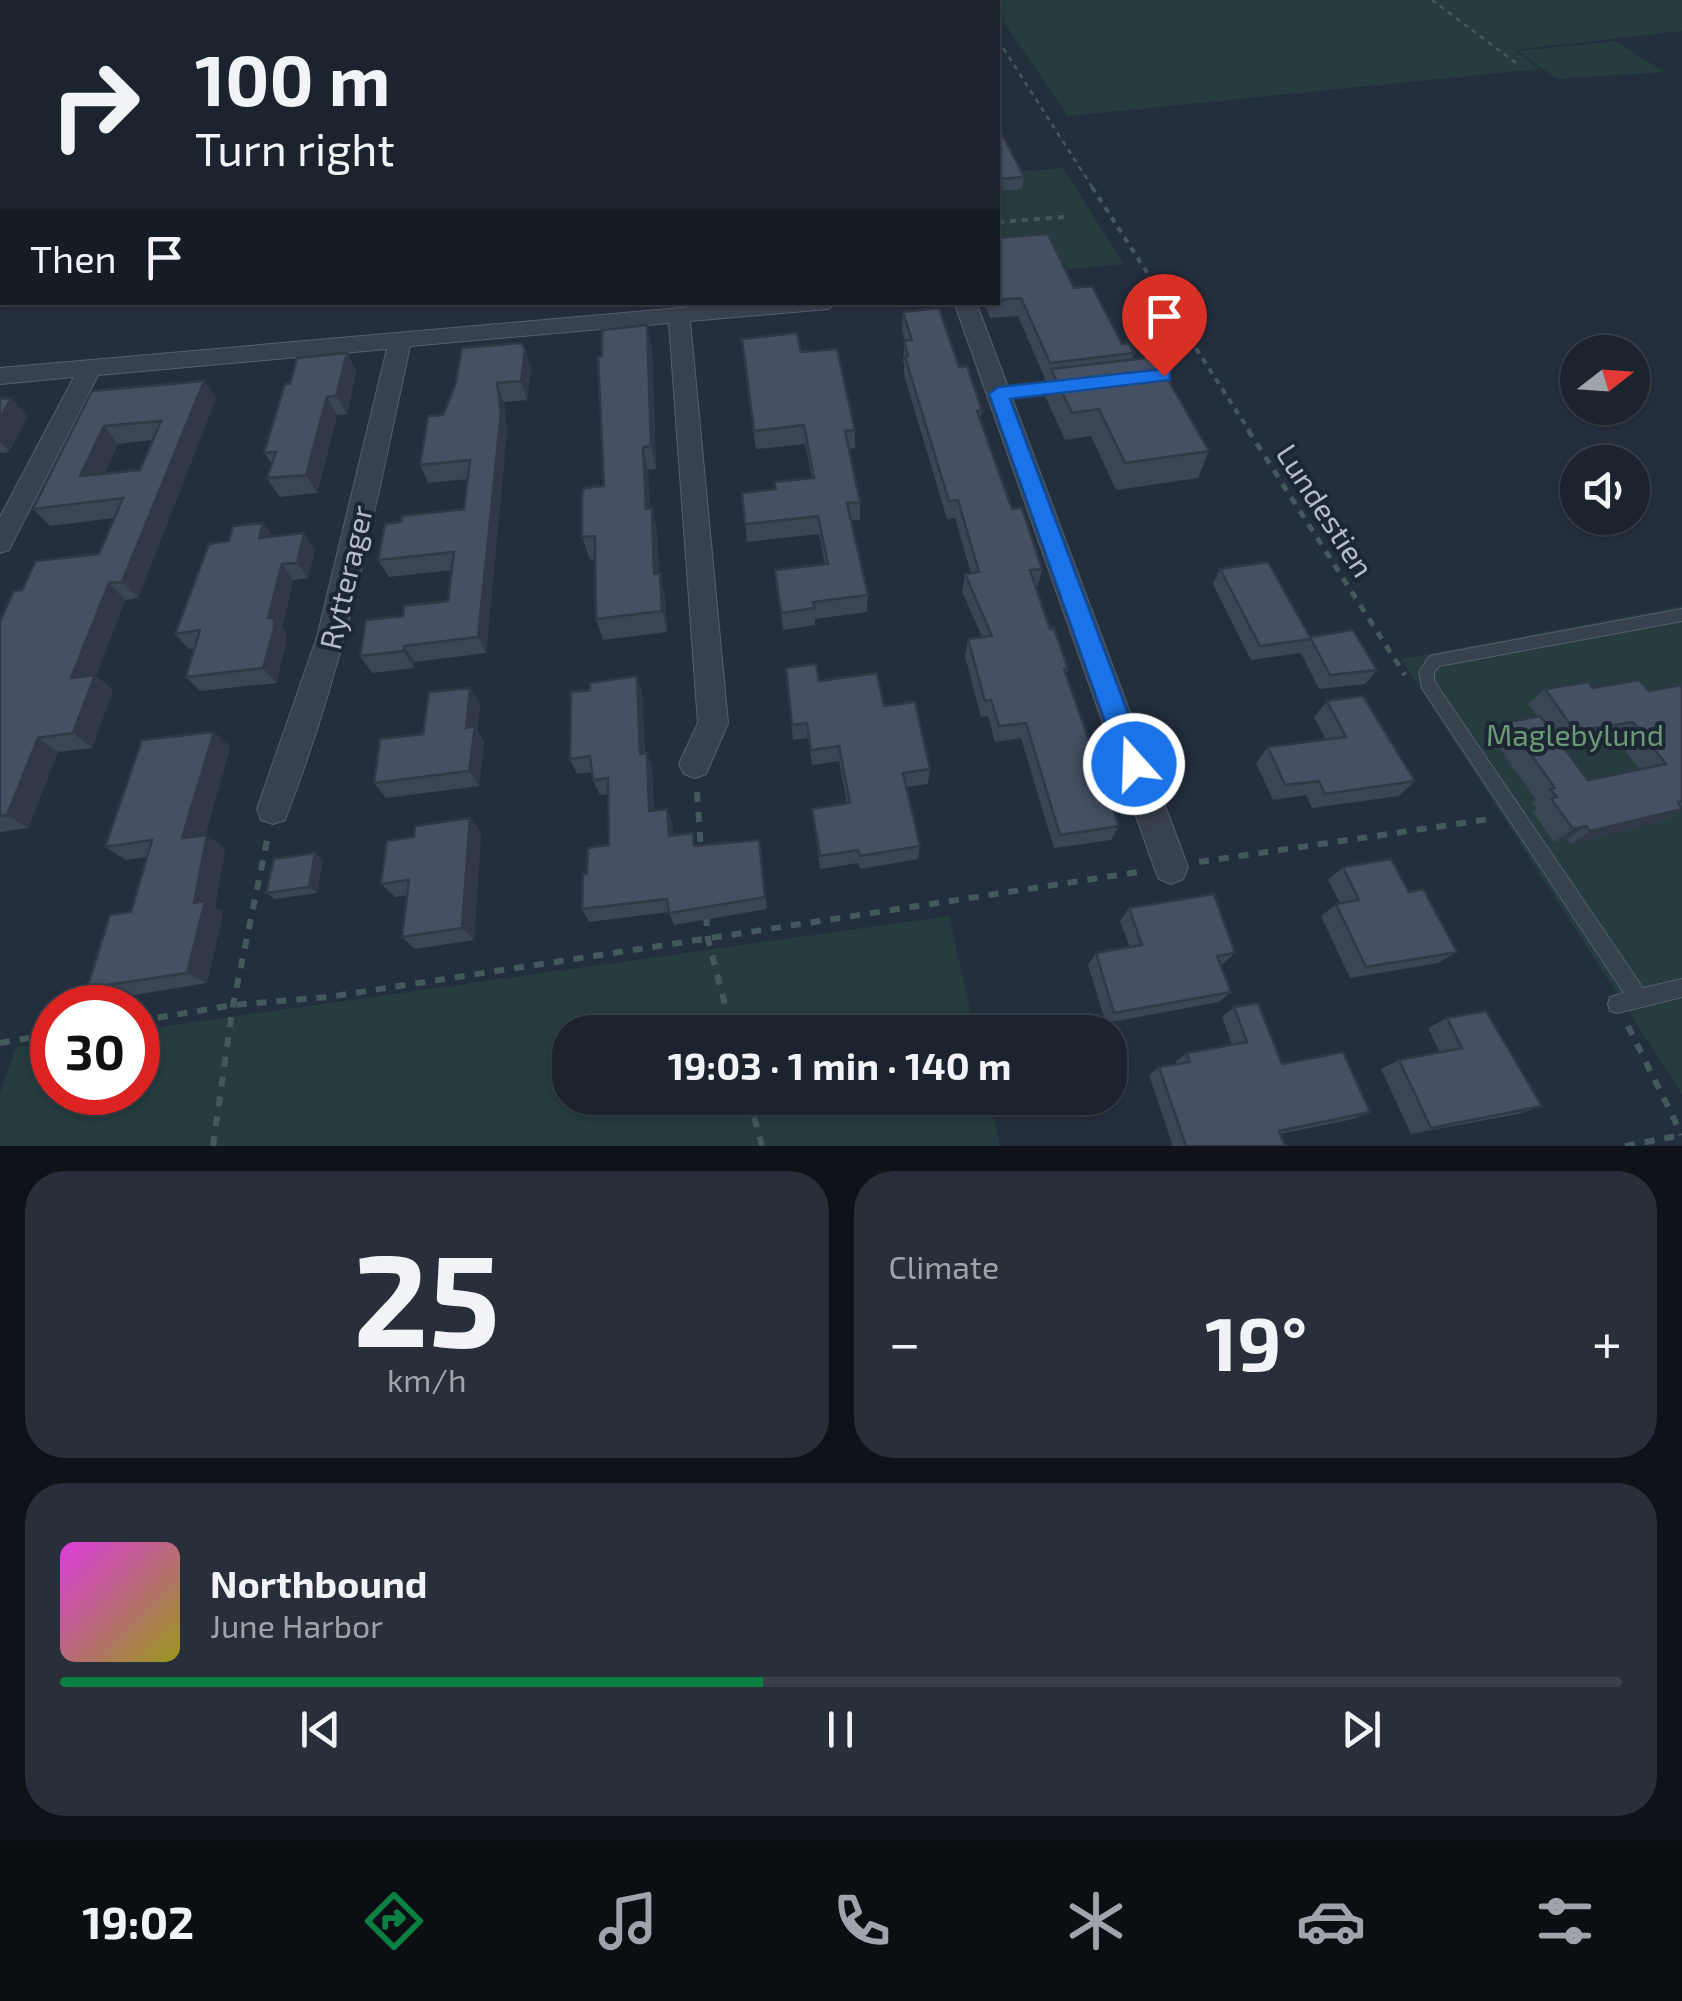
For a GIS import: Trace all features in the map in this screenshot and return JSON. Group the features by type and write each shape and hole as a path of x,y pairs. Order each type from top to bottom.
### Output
{"street":[{"path":"966,305 1171,866"},
{"path":"0,376 759,306"},
{"path":"679,316 713,723 695,764"},
{"name":"Rytterager","path":"273,809 301,745 320,686 400,341"},
{"path":"0,543 90,368"}],"lane":[{"path":"998,394 1072,386"},
{"path":"1639,999 1428,683 1426,672 1434,661 1682,615"},
{"path":"1617,1004 1682,988"}],"path":[{"path":"1432,0 1520,66"},
{"name":"Lundestien","path":"1000,43 1412,686"},
{"path":"1000,222 1065,217"},
{"path":"695,764 702,861"},
{"path":"213,1146 233,1006 273,809"},
{"path":"160,1018 328,997 1498,818"},
{"path":"705,900 708,938 728,1015"},
{"path":"1617,1004 1682,1135 1625,1146"},
{"path":"0,1043 30,1038"},
{"path":"754,1115 762,1146"}],"green space":[{"path":"1000,0 1682,0 1682,31 1515,50 1539,69 1068,116 1000,17"},
{"path":"1616,41 1664,72 1557,79 1518,51"},
{"path":"1063,168 1124,264 1000,276 1000,174"},
{"name":"Maglebylund","path":"1682,606 1682,1094 1401,659"},
{"path":"949,916 971,1015 552,1015 552,1115 993,1115 1000,1146 0,1146 0,1093 16,1047 30,1045 30,1115 160,1115 160,1027"}],"building":[{"path":"1000,130 1024,177 1000,179"},
{"path":"1048,234 1074,288 1092,286 1122,344 1129,343 1134,353 1050,363 1021,298 1000,300 1000,238"},
{"path":"939,308 959,367 967,366 982,410 977,411 1012,509 1022,508 1042,569 1030,570 1050,629 1054,628 1068,669 1064,669 1119,826 1060,835 1026,723 999,726 991,700 985,701 968,639 992,636 965,574 979,572 958,500 949,501 905,357 908,356 904,341 912,340 903,312"},
{"path":"647,325 651,446 643,447 646,509 652,508 654,574 660,573 662,611 596,619 595,536 582,537 582,494 585,488 604,486 598,357 602,356 602,330"},
{"path":"797,333 801,352 837,349 855,430 845,431 860,502 847,503 868,595 813,602 815,608 781,613 775,570 828,564 818,516 745,524 742,493 776,489 774,482 814,478 804,425 754,431 742,339"},
{"path":"521,343 525,350 521,381 497,383 501,413 478,637 360,656 366,620 403,616 404,606 448,601 454,552 378,560 385,524 401,522 402,516 464,509 470,460 420,465 428,416 443,415 455,386 462,348"},
{"path":"347,353 336,396 327,397 306,475 267,478 276,452 264,453 297,358"},
{"path":"1155,357 1209,451 1125,463 1099,409 1072,413 1051,369"},
{"path":"204,381 122,582 109,583 71,678 95,675 73,733 38,738 7,815 0,816 0,621 14,591 22,590 36,561 99,554 123,498 33,509 92,391","holes":["161,421 140,470 80,476 104,426"]},
{"path":"11,398 0,418 0,399"},
{"path":"263,523 259,538 304,533 297,563 282,564 268,618 274,618 274,629 263,668 186,677 200,630 175,634 209,544 229,541 233,526"},
{"path":"1268,562 1310,637 1353,630 1377,670 1330,675 1311,639 1260,646 1220,569"},
{"path":"816,664 819,681 877,673 884,706 915,702 930,769 903,773 920,846 860,856 858,850 820,856 812,809 850,803 839,746 811,750 807,723 792,725 786,668"},
{"path":"637,676 640,754 647,753 649,811 667,809 669,836 693,833 694,846 759,840 765,897 669,913 667,899 582,909 588,848 609,845 608,778 593,780 590,756 570,759 571,692 590,690 590,683"},
{"path":"1639,680 1649,691 1682,685 1682,801 1678,802 1682,809 1590,831 1586,826 1573,829 1551,799 1557,797 1550,789 1555,788 1508,722 1540,716 1588,780 1666,764 1633,722 1575,731 1545,689 1588,682 1593,688"},
{"path":"470,688 466,728 475,726 469,771 374,783 380,739 423,734 429,692"},
{"path":"1363,696 1415,781 1325,794 1319,781 1285,785 1268,747 1346,737 1327,701"},
{"path":"214,732 182,838 207,835 194,903 205,901 187,973 88,985 110,915 131,912 152,840 105,847 142,740"},
{"path":"470,818 462,928 402,937 409,880 381,884 387,841 414,837 415,826"},
{"path":"315,853 309,887 266,893 274,859"},
{"path":"1391,859 1409,892 1423,889 1457,952 1366,967 1336,904 1359,900 1343,867"},
{"path":"1214,894 1235,953 1217,956 1231,992 1114,1013 1096,953 1142,945 1129,908"},
{"path":"1258,1003 1282,1064 1343,1052 1370,1112 1279,1131 1285,1146 1186,1146 1159,1067 1190,1062 1187,1053 1247,1042 1234,1007"},
{"path":"1486,1011 1542,1106 1431,1128 1399,1060 1462,1048 1447,1018"}],"route":[{"path":"1134,764 998,394 1164,376"}]}
